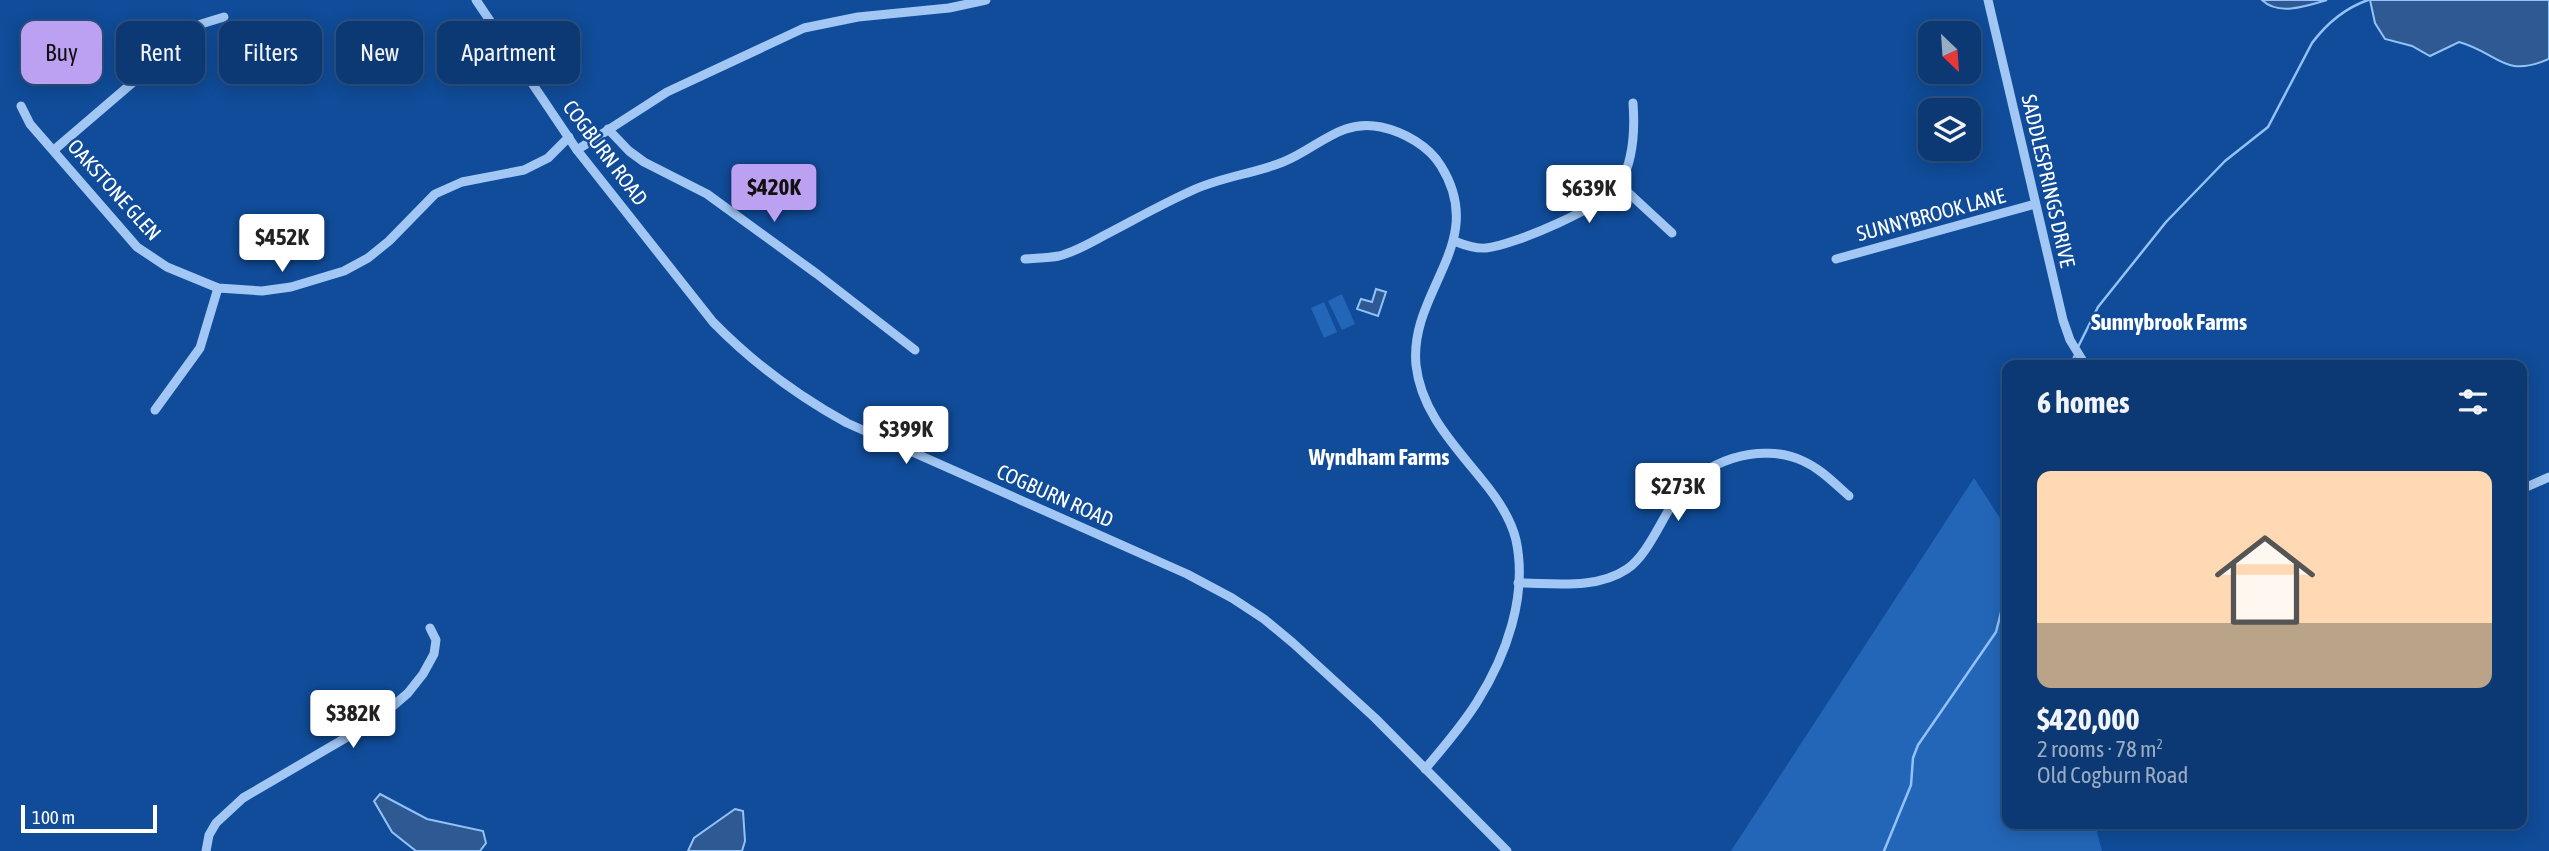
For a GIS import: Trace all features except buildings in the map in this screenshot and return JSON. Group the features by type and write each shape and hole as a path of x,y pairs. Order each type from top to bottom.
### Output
{"street":[{"name":"COGBURN ROAD","path":"477,0 577,150 713,323 771,373 847,423 1188,574 1232,598 1293,643 1375,719 1507,851"},
{"path":"577,150 667,92 804,28 858,17 949,8 986,0"},
{"name":"SADDLESPRINGS DRIVE","path":"1988,0 2063,320 2070,340 2082,360"},
{"path":"54,150 201,24 224,17"},
{"path":"1454,241 1483,249 1508,243 1584,211 1619,185 1631,153 1634,133 1633,103"},
{"name":"OAKSTONE GLEN","path":"21,106 30,124 137,247 167,267 218,288 262,291 318,280 344,271 368,258 389,241 435,194 462,182 524,170 548,158 569,137"},
{"path":"1025,259 1058,256 1079,248 1192,190 1282,163 1354,125 1394,131 1418,143 1438,162 1451,184 1458,218 1454,241 1419,324 1416,351 1418,379 1433,416 1492,492 1506,516 1516,541 1518,583 1511,629 1490,680 1461,726 1425,769"},
{"path":"608,129 644,162 708,194 915,350"},
{"path":"1619,185 1672,233"},
{"name":"SUNNYBROOK LANE","path":"1836,259 2035,204"},
{"path":"155,410 200,348 218,288"},
{"path":"1518,583 1576,584 1616,575 1628,569 1646,548 1682,490 1713,467 1741,456 1770,453 1800,460 1817,468 1849,496"},
{"path":"2527,487 2549,477"},
{"path":"206,851 209,835 216,823 243,798 378,719 408,693 434,654 436,640 430,628"}],"shaded area":[{"path":"2262,0 2327,0 2284,9 2276,8"},
{"path":"2370,0 2549,0 2549,59 2534,64 2511,65 2459,42 2430,56 2412,46 2385,39 2375,23"},
{"path":"1376,289 1386,292 1378,316 1357,309 1361,299 1372,302"},
{"path":"1342,294 1355,324 1342,330 1328,301"},
{"path":"1324,302 1337,332 1324,338 1311,308"},
{"path":"1974,478 2002,521 2002,829 2096,829 2102,851 1731,851"},
{"path":"380,794 427,819 483,831 486,843 480,851 416,851 392,832 374,801"},
{"path":"735,809 743,811 745,841 742,851 688,851 694,838"}],"waterway":[{"path":"2078,347 2098,307 2166,222 2225,161 2268,127 2312,43 2344,12 2368,0"},
{"path":"2073,360 2076,353"},
{"path":"1884,851 1911,785 1913,758 1918,745 1996,632 2002,609"}],"district":[{"name":"Sunnybrook Farms","path":"2169,322"},
{"name":"Wyndham Farms","path":"1379,457"}]}
